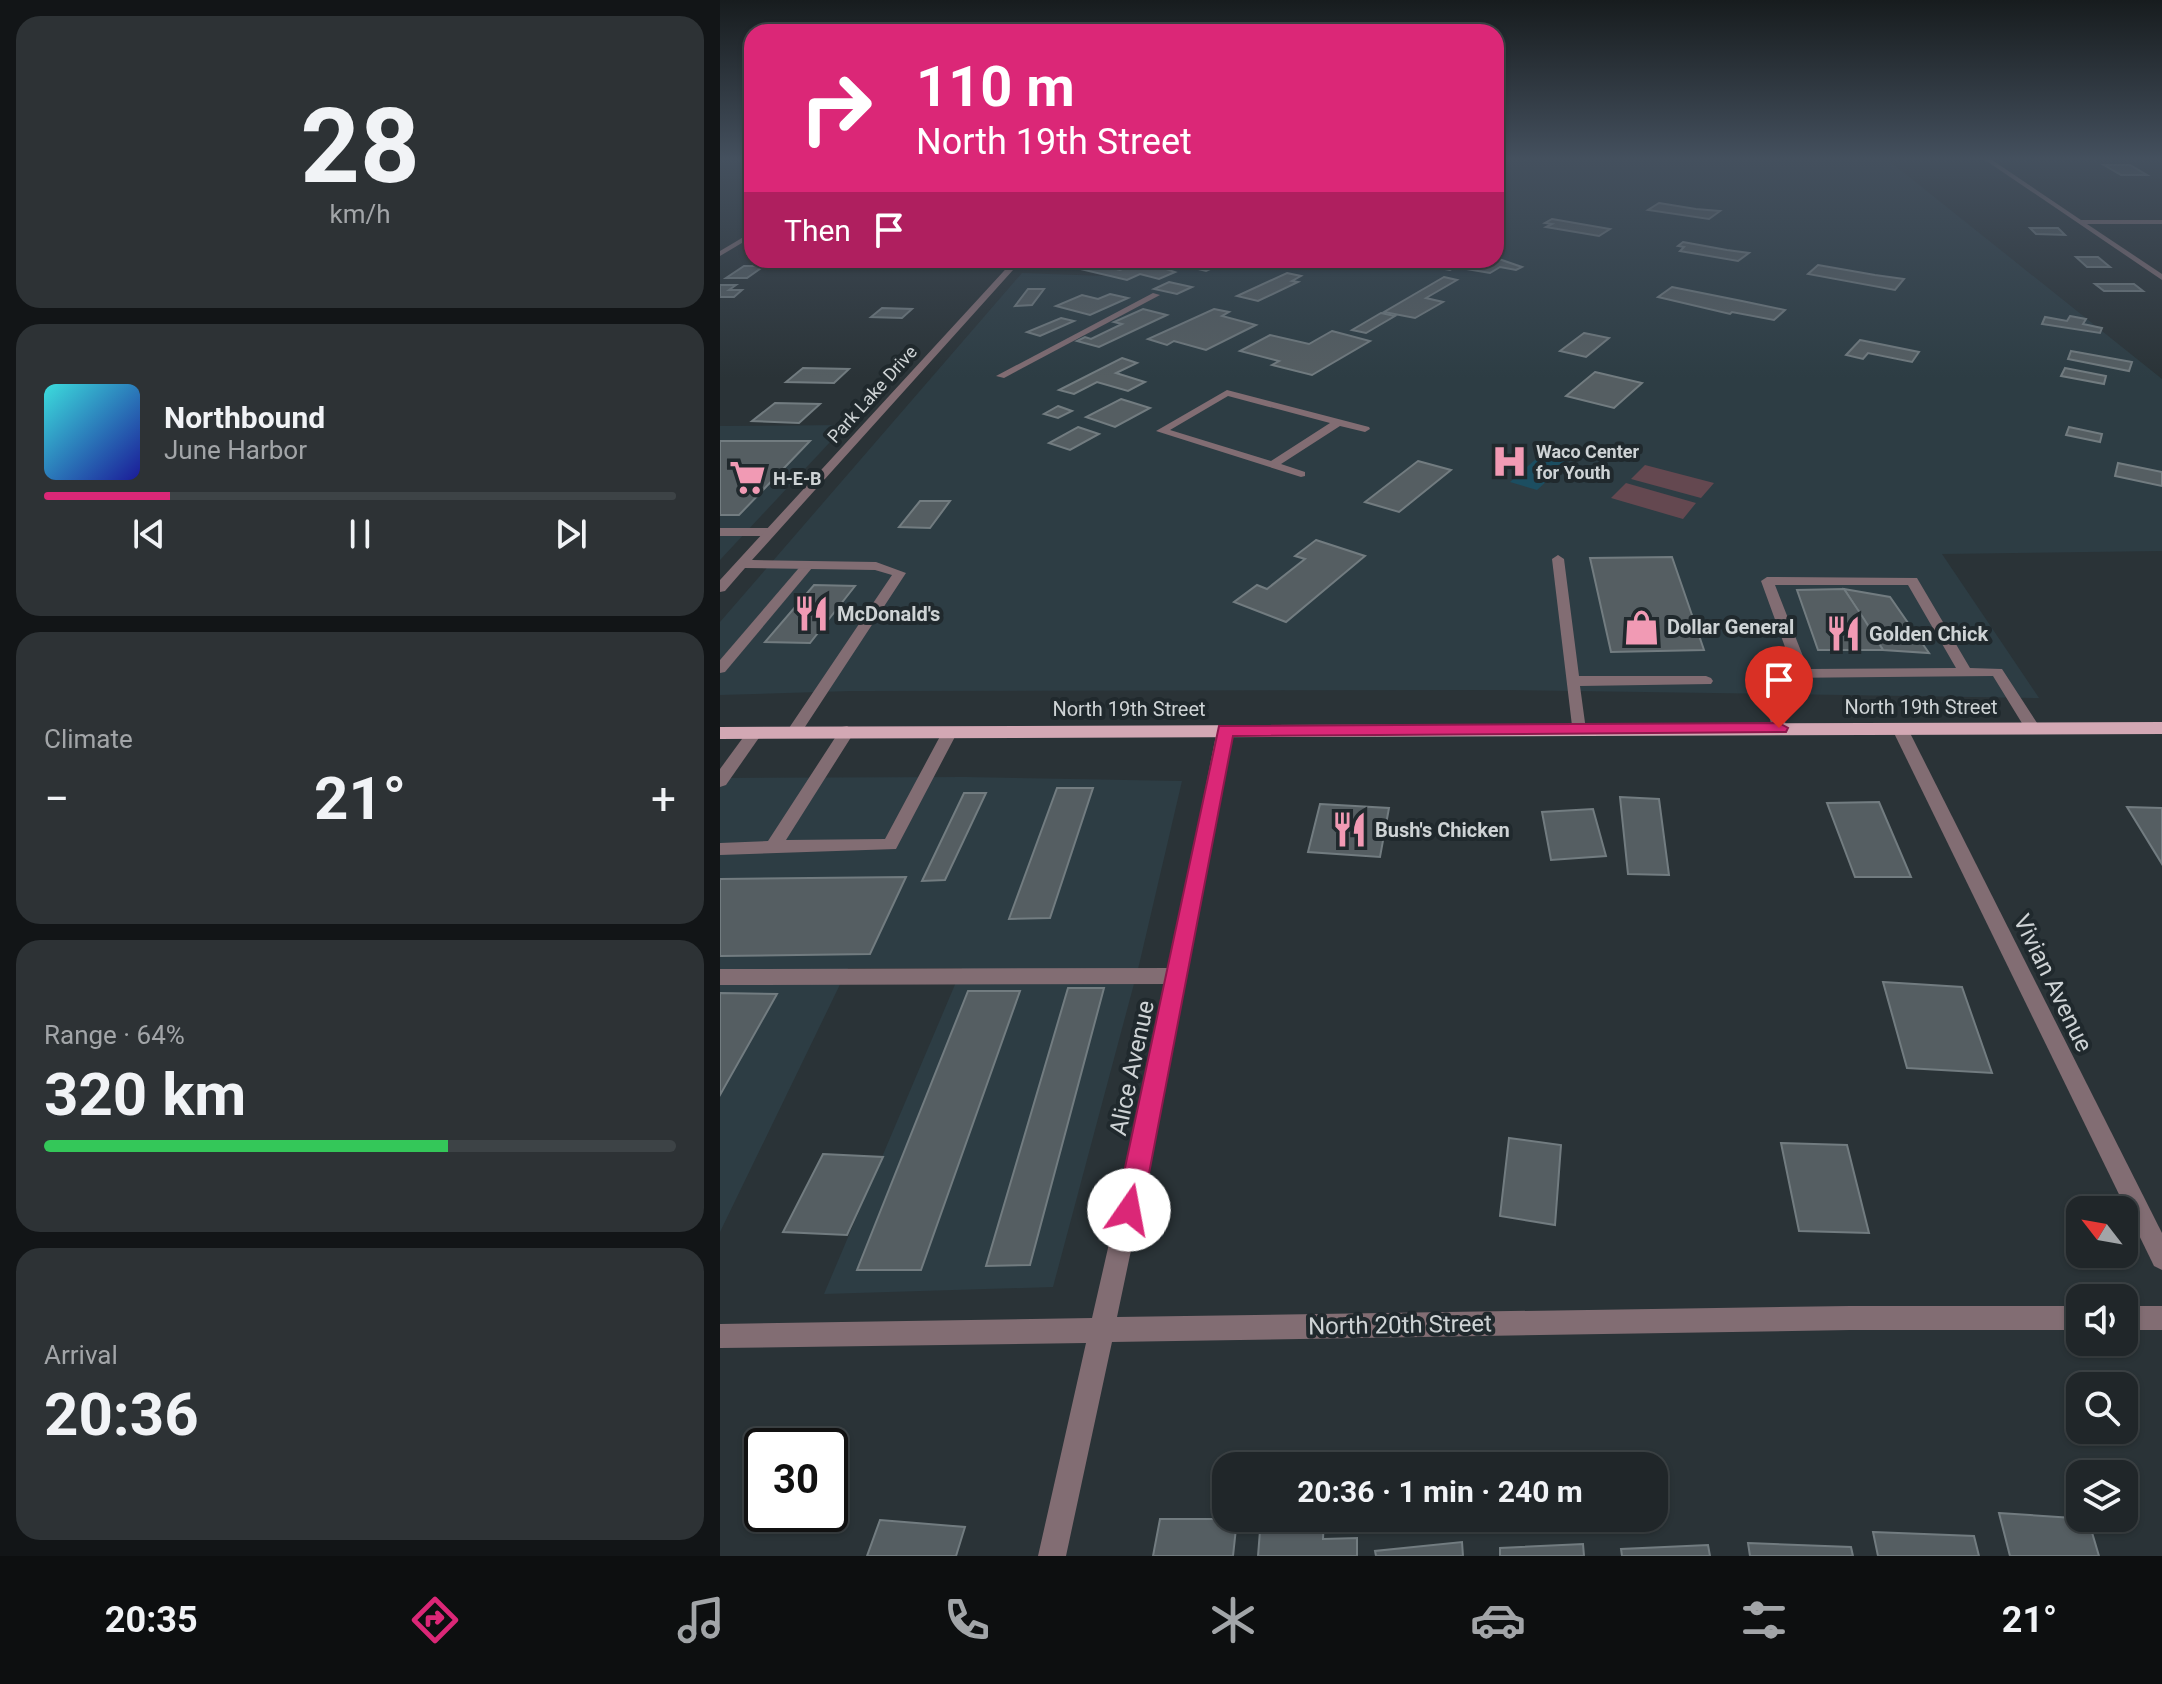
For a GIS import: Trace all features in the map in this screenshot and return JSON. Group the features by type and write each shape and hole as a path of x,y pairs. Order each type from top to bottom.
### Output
{"main road":[{"name":"North 19th Street","path":"720,733 2162,728"}],"street":[{"path":"2096,233 2162,278"},
{"path":"720,254 744,239"},
{"name":"Park Lake Drive","path":"720,588 1011,268"},
{"path":"1001,376 1156,295"},
{"path":"1301,474 1161,431 1227,393 1365,429"},
{"path":"1273,465 1338,422"},
{"path":"720,532 770,532"},
{"path":"1558,559 1578,730"},
{"path":"741,564 876,566 900,573 794,732"},
{"path":"720,669 808,565"},
{"path":"1802,673 1767,581 1912,581 1965,672"},
{"path":"1779,728 1762,674 1997,672 2033,729"},
{"path":"1573,681 1706,681"},
{"name":"Vivian Avenue","path":"1900,729 2162,1258"},
{"name":"Alice Avenue","path":"1052,1556 1103,1330 1225,730"},
{"path":"773,847 847,731"},
{"path":"720,849 890,845 950,731"},
{"path":"720,781 755,732"},
{"path":"720,977 1177,976"},
{"name":"North 20th Street","path":"720,1336 1834,1318 2066,1318"},
{"path":"2138,1318 2162,1318"}],"shaded area":[{"name":"Waco Center for Youth","path":"1504,233 1979,233 2162,379 2162,551 1942,554 2039,698 1506,690 851,691 720,695 720,622 1022,273 1104,276 1123,268 1504,268"},
{"path":"846,425 720,560 720,426"},
{"path":"1645,465 1714,483 1701,498 1631,479"},
{"path":"1626,483 1696,503 1683,519 1611,498"},
{"path":"965,777 1182,781 1139,965 1053,1287 824,1294 962,968 848,968 720,1232 720,778"}],"water":[{"path":"1545,451 1572,458 1537,490 1510,482"}],"building":[{"path":"1579,233 1604,233 1599,236"},
{"path":"2063,233 2065,235 2036,234"},
{"path":"1683,242 1749,253 1738,261 1680,251 1684,247 1678,246"},
{"path":"2076,257 2098,257 2110,267 2087,267"},
{"path":"1504,261 1522,267 1516,270 1504,268"},
{"path":"1818,265 1904,279 1895,290 1808,274"},
{"path":"744,266 761,268 747,278 726,278"},
{"path":"1076,268 1163,268 1175,272 1159,279 1140,274 1127,280"},
{"path":"1468,268 1498,268 1490,273"},
{"path":"1287,273 1301,276 1292,281 1298,282 1258,301 1237,296"},
{"path":"1444,277 1457,280 1426,298 1443,302 1415,318 1384,312"},
{"path":"1169,282 1192,287 1177,294 1154,289"},
{"path":"2095,284 2134,284 2143,291 2104,291"},
{"path":"720,285 736,285 729,290 742,290 734,297 720,297"},
{"path":"1672,287 1785,310 1774,320 1730,314 1658,297"},
{"path":"1028,289 1044,289 1032,305 1015,306"},
{"path":"1110,294 1128,298 1090,315 1056,306 1082,295 1098,299"},
{"path":"882,308 912,309 902,318 871,317"},
{"path":"1143,309 1167,315 1099,347 1077,341 1085,337 1091,339 1122,324 1114,322"},
{"path":"1214,309 1229,312 1222,316 1256,325 1206,350 1174,341 1167,345 1148,339"},
{"path":"1381,313 1395,316 1366,333 1352,330"},
{"path":"2070,316 2086,319 2083,324 2102,328 2100,333 2042,324 2045,317 2067,321"},
{"path":"1061,318 1074,321 1040,336 1027,332"},
{"path":"1332,331 1370,341 1312,375 1272,365 1279,361 1240,351 1270,335 1309,344"},
{"path":"1584,333 1609,338 1586,357 1560,351"},
{"path":"1860,340 1919,352 1912,362 1868,353 1863,359 1846,355"},
{"path":"2071,351 2132,362 2129,371 2068,359"},
{"path":"1122,358 1137,363 1116,373 1145,382 1128,391 1097,382 1074,394 1059,390"},
{"path":"803,368 849,369 834,383 786,382"},
{"path":"2065,368 2106,376 2104,384 2061,376"},
{"path":"1595,372 1642,383 1614,408 1566,396"},
{"path":"1121,399 1150,408 1115,427 1086,417"},
{"path":"775,403 820,404 799,423 752,421"},
{"path":"1058,406 1072,411 1058,418 1044,414"},
{"path":"1078,427 1099,434 1070,450 1049,443"},
{"path":"2069,427 2102,434 2100,442 2066,435"},
{"name":"H-E-B","path":"720,441 810,441 739,515 720,515"},
{"path":"1418,461 1451,470 1399,512 1365,502"},
{"path":"2118,463 2162,472 2162,486 2115,476"},
{"path":"920,501 950,501 930,528 899,527"},
{"path":"1316,540 1365,556 1286,622 1234,602 1257,585 1267,589 1305,559 1295,556"},
{"path":"1672,557 1704,650 1611,652 1590,558"},
{"name":"McDonald's","path":"814,585 855,586 810,643 765,642"},
{"path":"1844,589 1890,597 1929,653 1883,650"},
{"name":"Golden Chick","path":"1844,589 1883,650 1818,650 1797,590"},
{"path":"1057,788 1093,788 1050,918 1009,919"},
{"path":"964,793 986,793 945,880 922,881"},
{"path":"1620,797 1659,799 1669,875 1628,874"},
{"path":"1879,802 1911,877 1855,877 1827,803"},
{"name":"Bush's Chicken","path":"1320,804 1389,808 1380,857 1308,852"},
{"path":"2127,807 2162,808 2162,864"},
{"path":"1593,809 1606,856 1551,860 1542,812"},
{"path":"906,877 870,954 720,956 720,879"},
{"path":"1883,982 1962,987 1992,1073 1907,1068"},
{"path":"1068,988 1104,988 1030,1265 986,1266"},
{"path":"968,991 1020,991 921,1270 857,1270"},
{"path":"720,993 777,994 720,1095"},
{"path":"1509,1138 1561,1145 1555,1225 1500,1216"},
{"path":"1781,1143 1847,1145 1869,1233 1799,1231"},
{"path":"823,1154 883,1157 847,1235 783,1232"},
{"path":"1999,1513 2066,1518 2066,1532 2092,1532 2099,1556 2010,1556"},
{"path":"1160,1519 1212,1519 1212,1532 1236,1532 1233,1556 1153,1556"},
{"path":"880,1520 965,1527 956,1556 867,1556"},
{"path":"1260,1532 1323,1532 1323,1539 1357,1538 1357,1556 1258,1556"},
{"path":"1873,1532 1974,1536 1979,1556 1878,1556"},
{"path":"1462,1542 1463,1556 1376,1556 1375,1551"},
{"path":"1748,1543 1851,1547 1853,1556 1750,1556"},
{"path":"1583,1544 1584,1556 1500,1556 1500,1548"},
{"path":"1708,1545 1710,1556 1622,1556 1621,1549"}],"place":[{"name":"Waco Center for Youth","path":"1510,461"},
{"name":"H-E-B","path":"747,478"},
{"name":"McDonald's","path":"811,614"},
{"name":"Dollar General","path":"1641,627"},
{"name":"Golden Chick","path":"1843,634"},
{"name":"Bush's Chicken","path":"1349,830"}],"route":[{"path":"1129,1210 1225,730 1779,728"}]}
